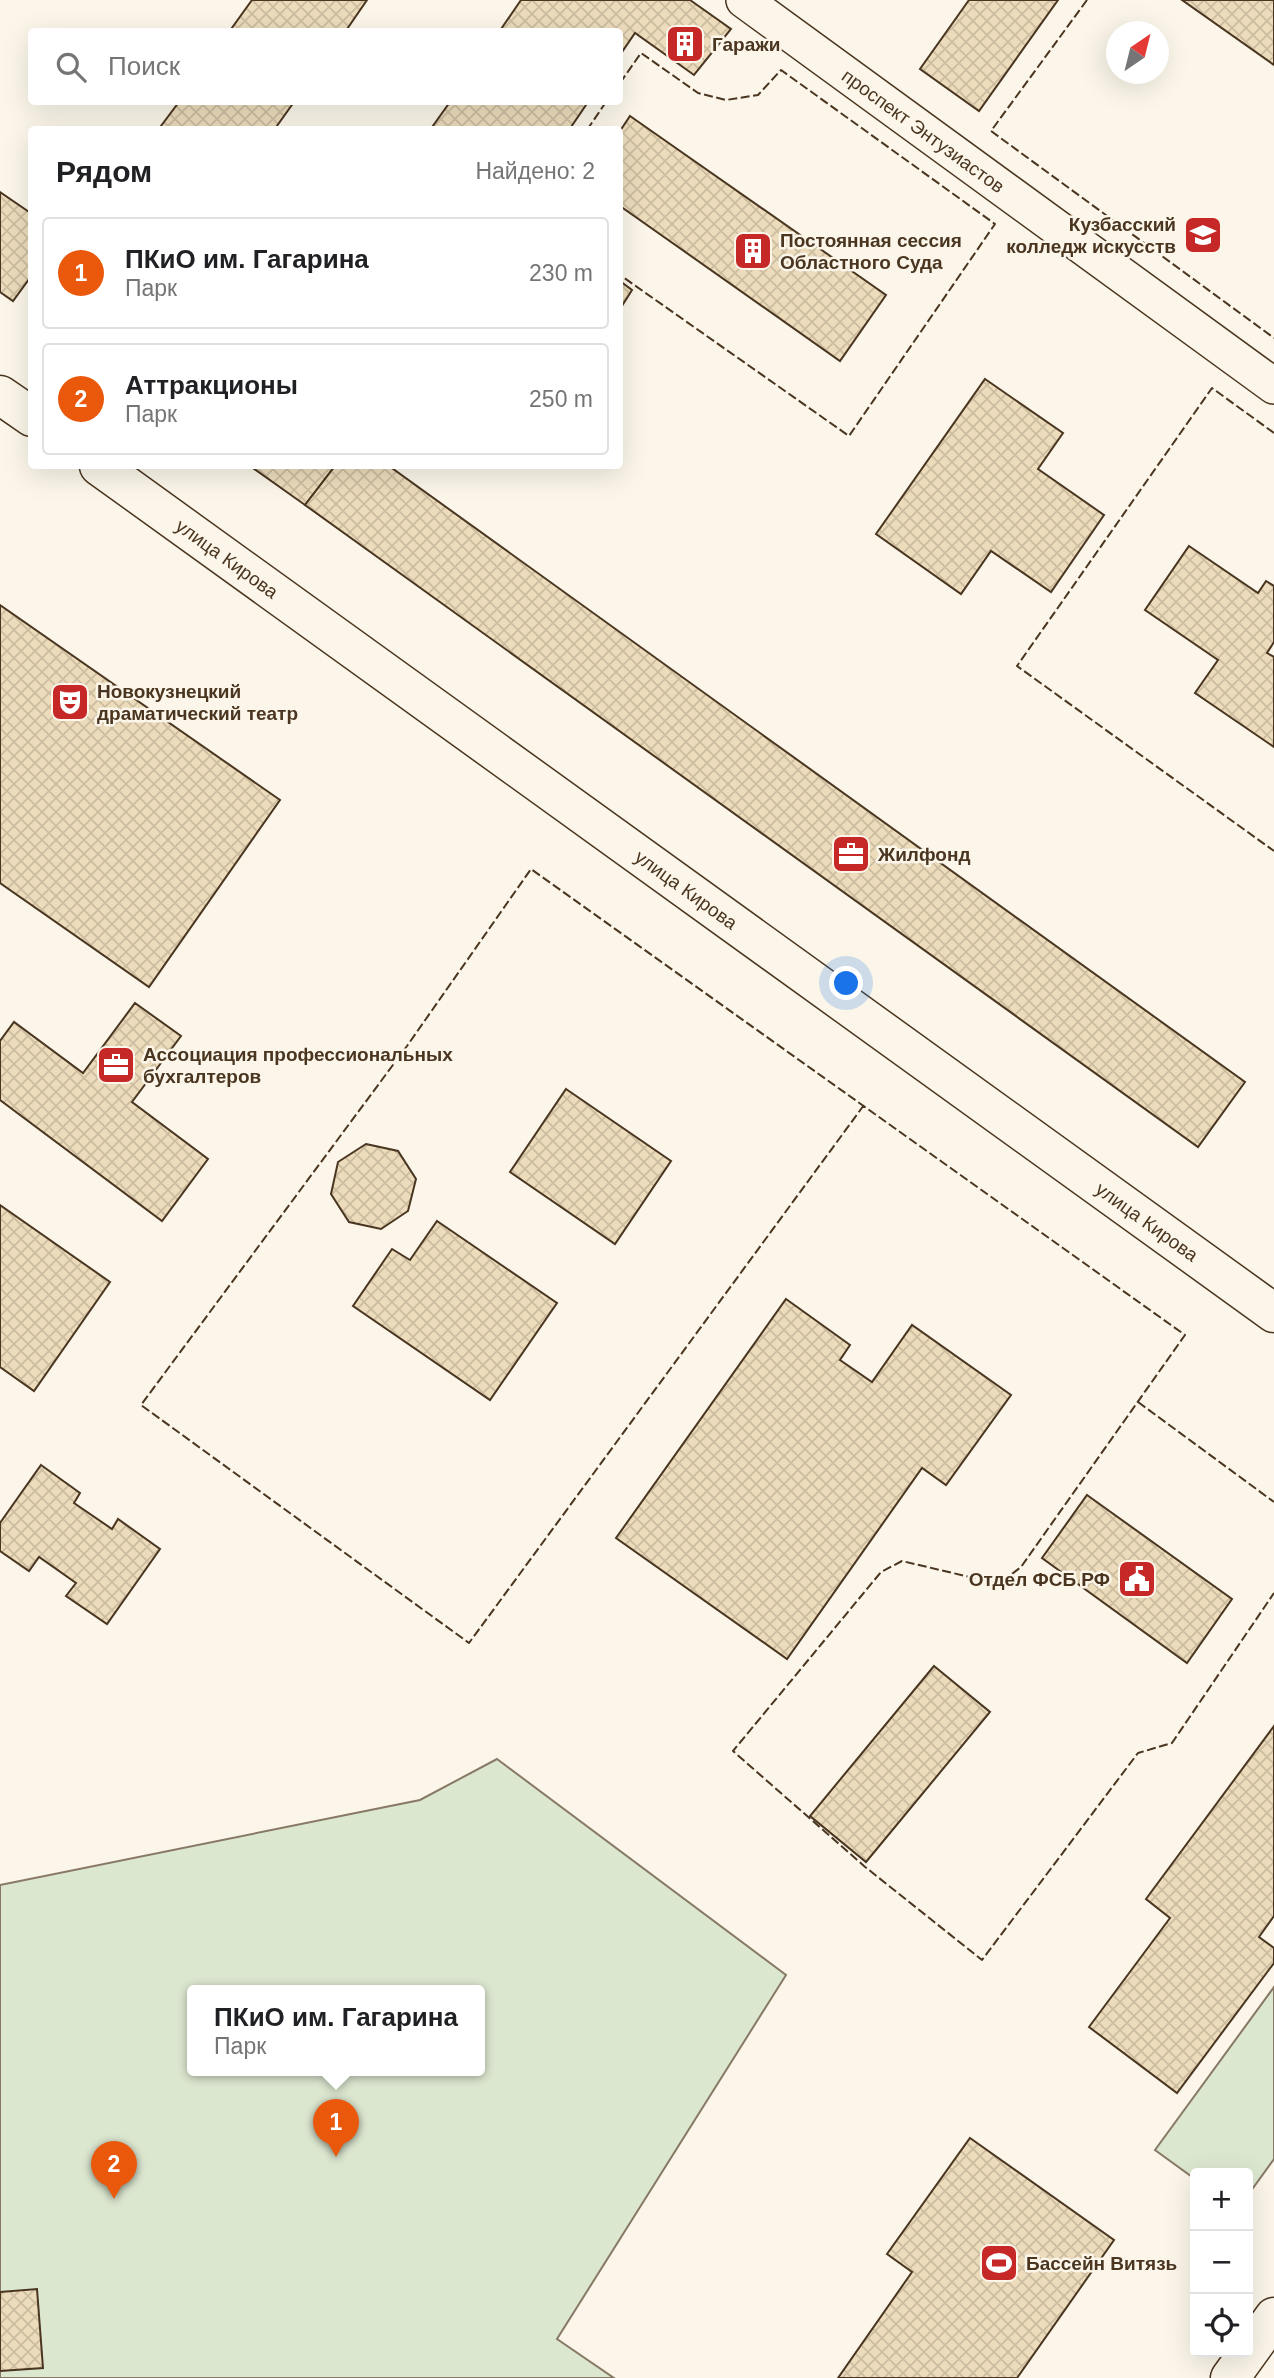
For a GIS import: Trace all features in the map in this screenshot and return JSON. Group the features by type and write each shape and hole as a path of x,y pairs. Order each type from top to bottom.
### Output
{"main road":[{"path":"0,395 28,414"},
{"name":"улица Кирова","path":"103,469 1274,1313"},
{"path":"1230,2378 1274,2318"}],"street":[{"name":"проспект Энтузиастов","path":"744,0 1274,386"}],"green space":[{"path":"497,1759 786,1975 557,2339 614,2378 0,2378 0,1885 420,1800"},
{"path":"1274,1987 1274,2159 1253,2188 1253,2168 1190,2168 1190,2175 1155,2150"}],"building":[{"path":"252,0 367,0 348,28 232,28"},
{"name":"Гаражи","path":"521,0 690,0 731,29 694,75 635,33 623,51 623,28 502,28"},
{"path":"969,0 1058,0 979,111 920,69"},
{"path":"1182,0 1274,0 1274,65"},
{"path":"177,105 292,105 277,126 161,126"},
{"path":"448,105 586,105 572,126 433,126"},
{"name":"Постоянная сессия Областного Суда","path":"630,116 886,295 840,361 623,208 623,126"},
{"path":"0,192 28,211 28,280 13,301 0,292"},
{"path":"623,283 632,290 623,304"},
{"path":"985,379 1063,433 1038,469 1104,515 1051,592 991,551 961,594 876,534"},
{"path":"254,469 333,469 305,505"},
{"path":"333,469 393,469 1245,1082 1198,1147 305,505"},
{"path":"1189,546 1258,593 1266,581 1274,586 1274,642 1267,653 1274,657 1274,747 1195,693 1218,660 1145,610"},
{"name":"Новокузнецкий драматический театр","path":"0,605 280,800 149,987 0,883"},
{"path":"135,1003 181,1036 132,1102 208,1159 162,1221 0,1100 0,1041 14,1022 83,1073"},
{"path":"566,1089 671,1161 615,1244 510,1172"},
{"path":"366,1144 398,1151 416,1179 408,1211 381,1229 349,1222 331,1194 338,1162"},
{"path":"0,1205 110,1282 34,1391 0,1367"},
{"path":"437,1221 557,1303 490,1400 353,1306 392,1249 410,1260"},
{"path":"786,1299 850,1345 840,1360 872,1382 912,1325 1011,1395 946,1485 922,1468 787,1659 616,1538"},
{"path":"41,1465 80,1493 74,1503 112,1529 118,1519 160,1549 107,1624 66,1596 76,1583 39,1557 29,1571 0,1551 0,1523"},
{"name":"Отдел ФСБ РФ","path":"1087,1495 1232,1599 1187,1663 1042,1558"},
{"path":"934,1666 990,1712 866,1862 810,1816"},
{"path":"1274,1726 1274,1916 1259,1937 1274,1948 1274,1963 1177,2093 1089,2027 1170,1918 1146,1899"},
{"name":"Бассейн Витязь","path":"970,2138 1114,2240 1017,2378 838,2378 912,2272 887,2254"},
{"path":"37,2289 43,2368 0,2371 0,2292"}],"fence":[{"path":"1087,0 991,131 1274,338"},
{"path":"623,79 641,53 698,93 726,100 758,95 781,70 995,224 849,436 623,277"},
{"path":"590,126 604,105"},
{"path":"1274,433 1212,388 1017,666 1274,851"},
{"path":"864,1105 469,1643 141,1405 407,1046 531,869 1185,1335 1021,1567 999,1584 902,1561 881,1572 733,1751 864,1866 982,1960 1138,1753 1172,1743 1274,1593"},
{"path":"1138,1402 1274,1502"}],"place":[{"name":"Гаражи","path":"685,44"},
{"name":"Кузбасский колледж искусств","path":"1203,235"},
{"name":"Постоянная сессия Областного Суда","path":"753,251"},
{"name":"Новокузнецкий драматический театр","path":"70,702"},
{"name":"Жилфонд","path":"851,854"},
{"name":"Ассоциация профессиональных бухгалтеров","path":"116,1065"},
{"name":"Отдел ФСБ РФ","path":"1137,1579"},
{"name":"ПКиО им. Гагарина","path":"336,2157"},
{"name":"Аттракционы","path":"114,2199"},
{"name":"Бассейн Витязь","path":"999,2263"}]}
